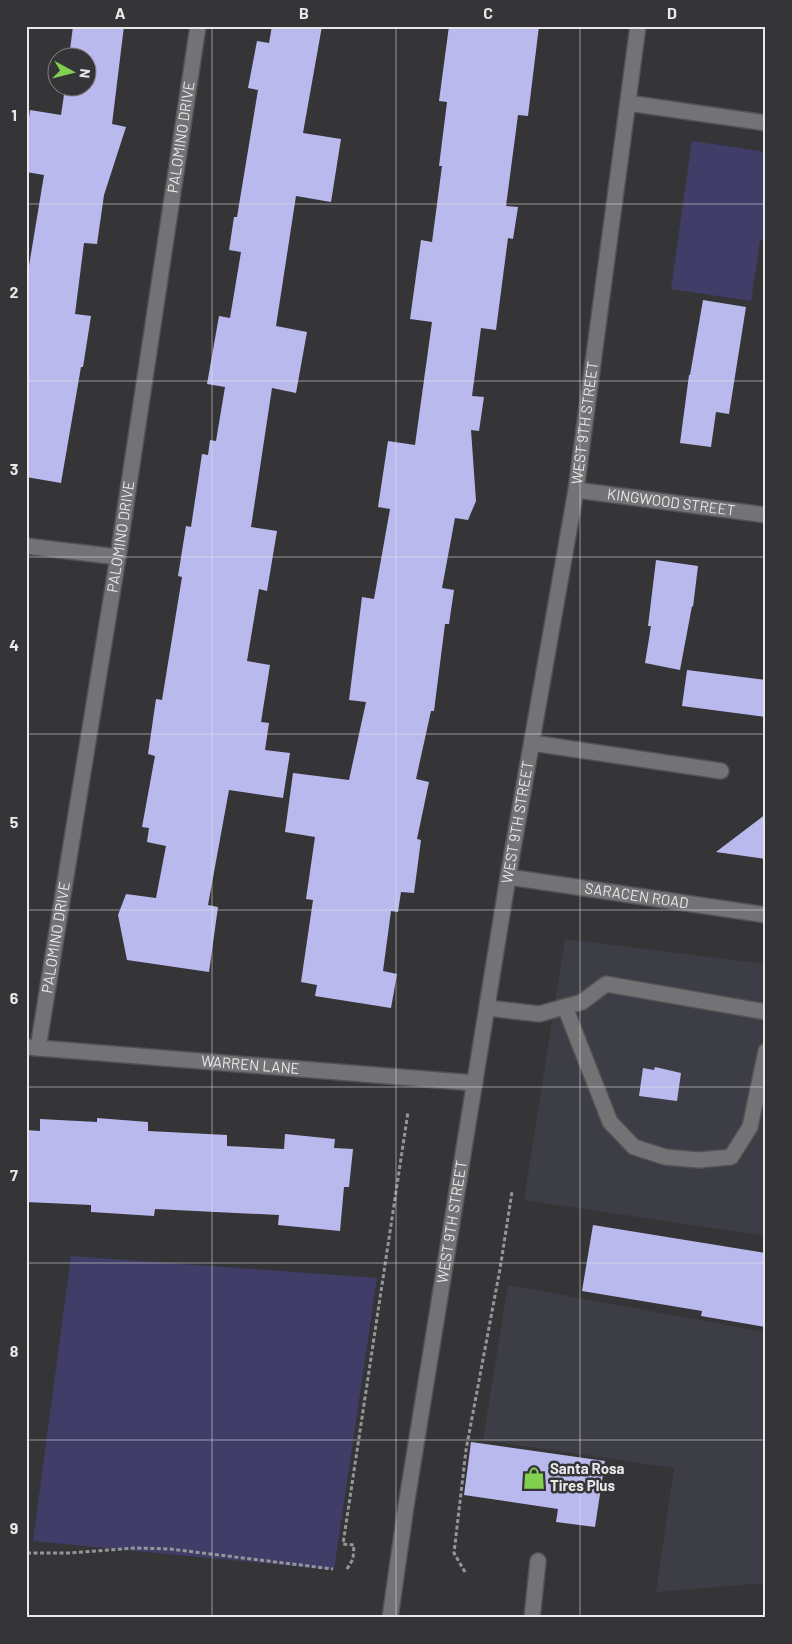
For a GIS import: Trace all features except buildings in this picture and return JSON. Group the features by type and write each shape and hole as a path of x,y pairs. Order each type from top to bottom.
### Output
{"street":[{"name":"PALOMINO DRIVE","path":"32,1047 118,557 198,26"},
{"name":"WEST 9TH STREET","path":"390,1618 406,1506 508,877 576,490 638,26"},
{"path":"628,104 766,123"},
{"name":"KINGWOOD STREET","path":"576,490 766,515"},
{"path":"26,546 118,557"},
{"path":"532,743 721,772"},
{"name":"SARACEN ROAD","path":"508,877 766,915"},
{"path":"488,1008 539,1014 582,1002 606,984 766,1012"},
{"path":"565,1007 610,1122 634,1147 665,1157 699,1160 731,1157 750,1127 766,1050"},
{"name":"WARREN LANE","path":"32,1047 476,1083"},
{"path":"532,1618 538,1560"}],"path":[{"path":"347,1569 353,1559 354,1546 343,1544 408,1112"},
{"path":"466,1572 454,1554 466,1450 500,1268 512,1192"},
{"path":"27,1553 70,1553 135,1548 170,1549 332,1569"}],"shaded area":[{"path":"692,141 766,152 766,181 763,198 766,199 766,241 760,240 751,301 671,289"},
{"path":"565,939 766,964 766,1236 524,1200"},
{"path":"71,1256 377,1278 334,1570 33,1541"},
{"path":"508,1285 766,1332 766,1583 656,1592 674,1468 483,1440"}],"place":[{"name":"Santa Rosa Tires Plus","path":"534,1478"}]}
